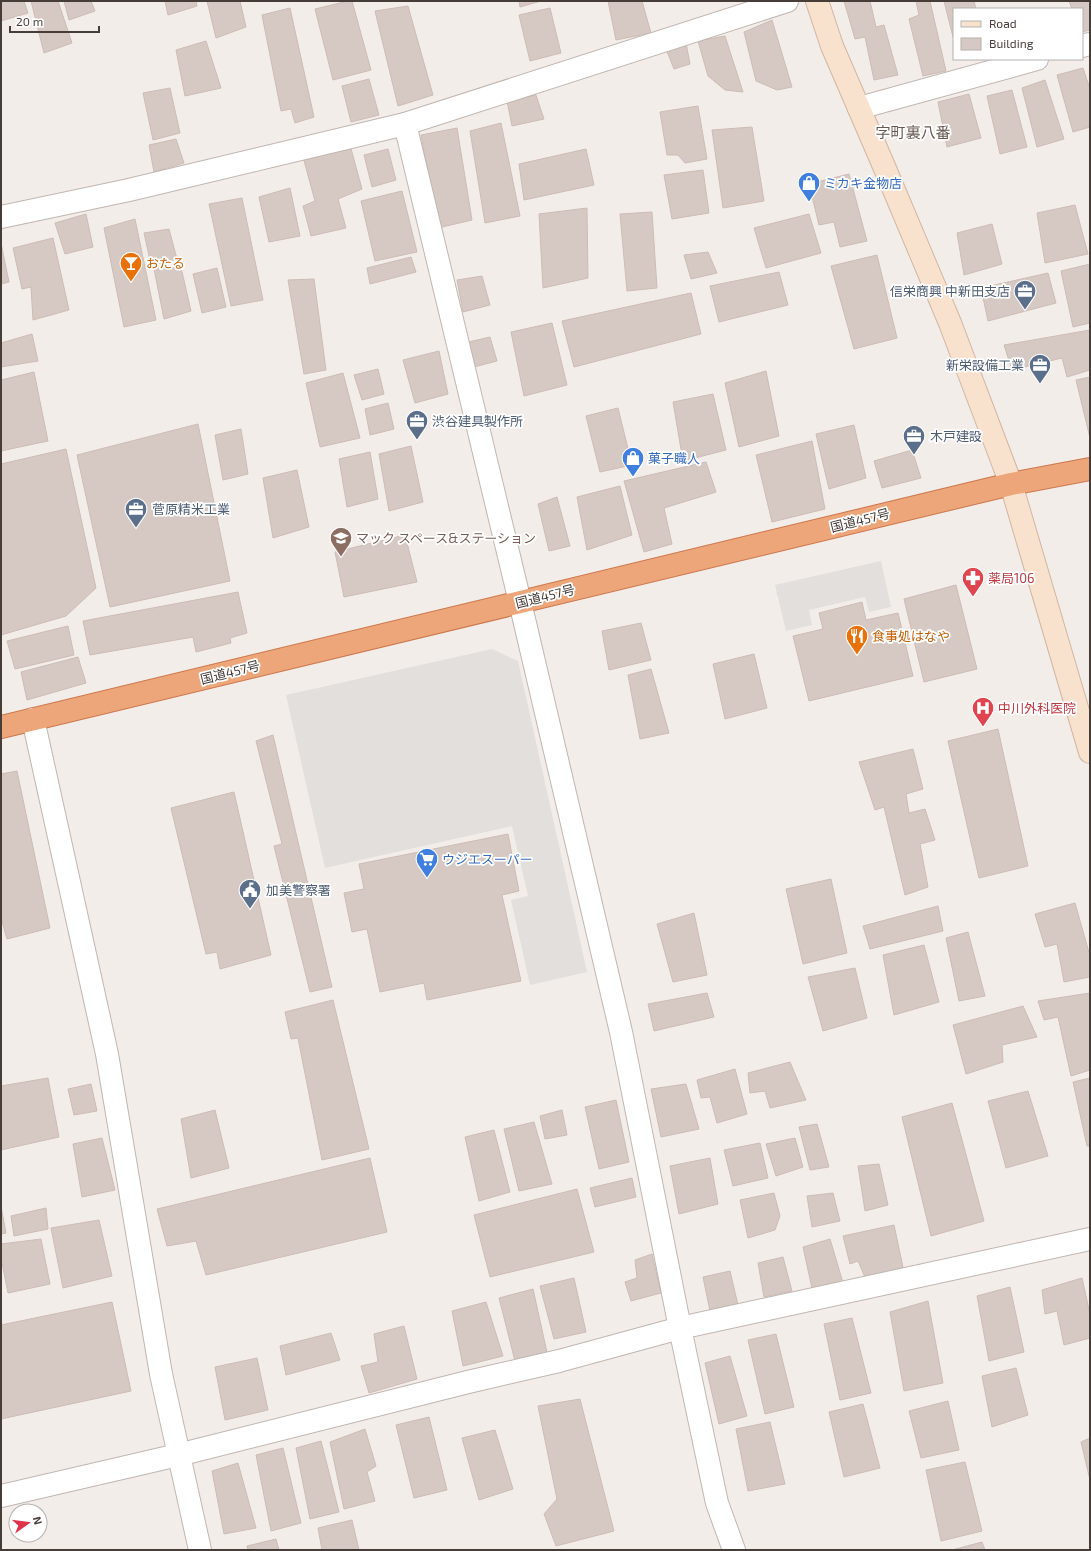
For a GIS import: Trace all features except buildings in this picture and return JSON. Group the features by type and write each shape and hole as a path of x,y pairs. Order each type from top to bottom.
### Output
{"highway":[{"name":"国道457号","path":"1,727 1011,484 1090,469"}],"street":[{"path":"1,218 129,190 406,124 787,1"},
{"path":"817,1 832,46 950,324 1011,484 1090,752"},
{"path":"859,108 1033,60"},
{"path":"406,124 621,1032 680,1328 718,1503 734,1550"},
{"path":"33,719 107,1054 161,1374 200,1550"},
{"path":"1,1496 559,1361 680,1328 1090,1239"}],"shaded area":[{"path":"881,561 891,607 869,612 865,597 809,610 812,625 786,631 775,585"},
{"path":"492,649 518,661 587,972 530,985 511,900 528,896 512,826 325,868 286,695"}],"place":[{"name":"ミカキ金物店","path":"809,202"},
{"name":"おたる","path":"131,282"},
{"name":"信栄商興 中新田支店","path":"1025,310"},
{"name":"新栄設備工業","path":"1040,384"},
{"name":"渋谷建具製作所","path":"417,440"},
{"name":"木戸建設","path":"914,456"},
{"name":"菓子職人","path":"633,478"},
{"name":"菅原精米工業","path":"136,528"},
{"name":"マック スペース&ステーション","path":"341,558"},
{"name":"薬局106","path":"973,598"},
{"name":"食事処はなや","path":"857,656"},
{"name":"中川外科医院","path":"983,728"},
{"name":"ウジエスーパー","path":"427,878"},
{"name":"加美警察署","path":"250,910"}],"district":[{"name":"字町裏八番","path":"913,132"}]}
